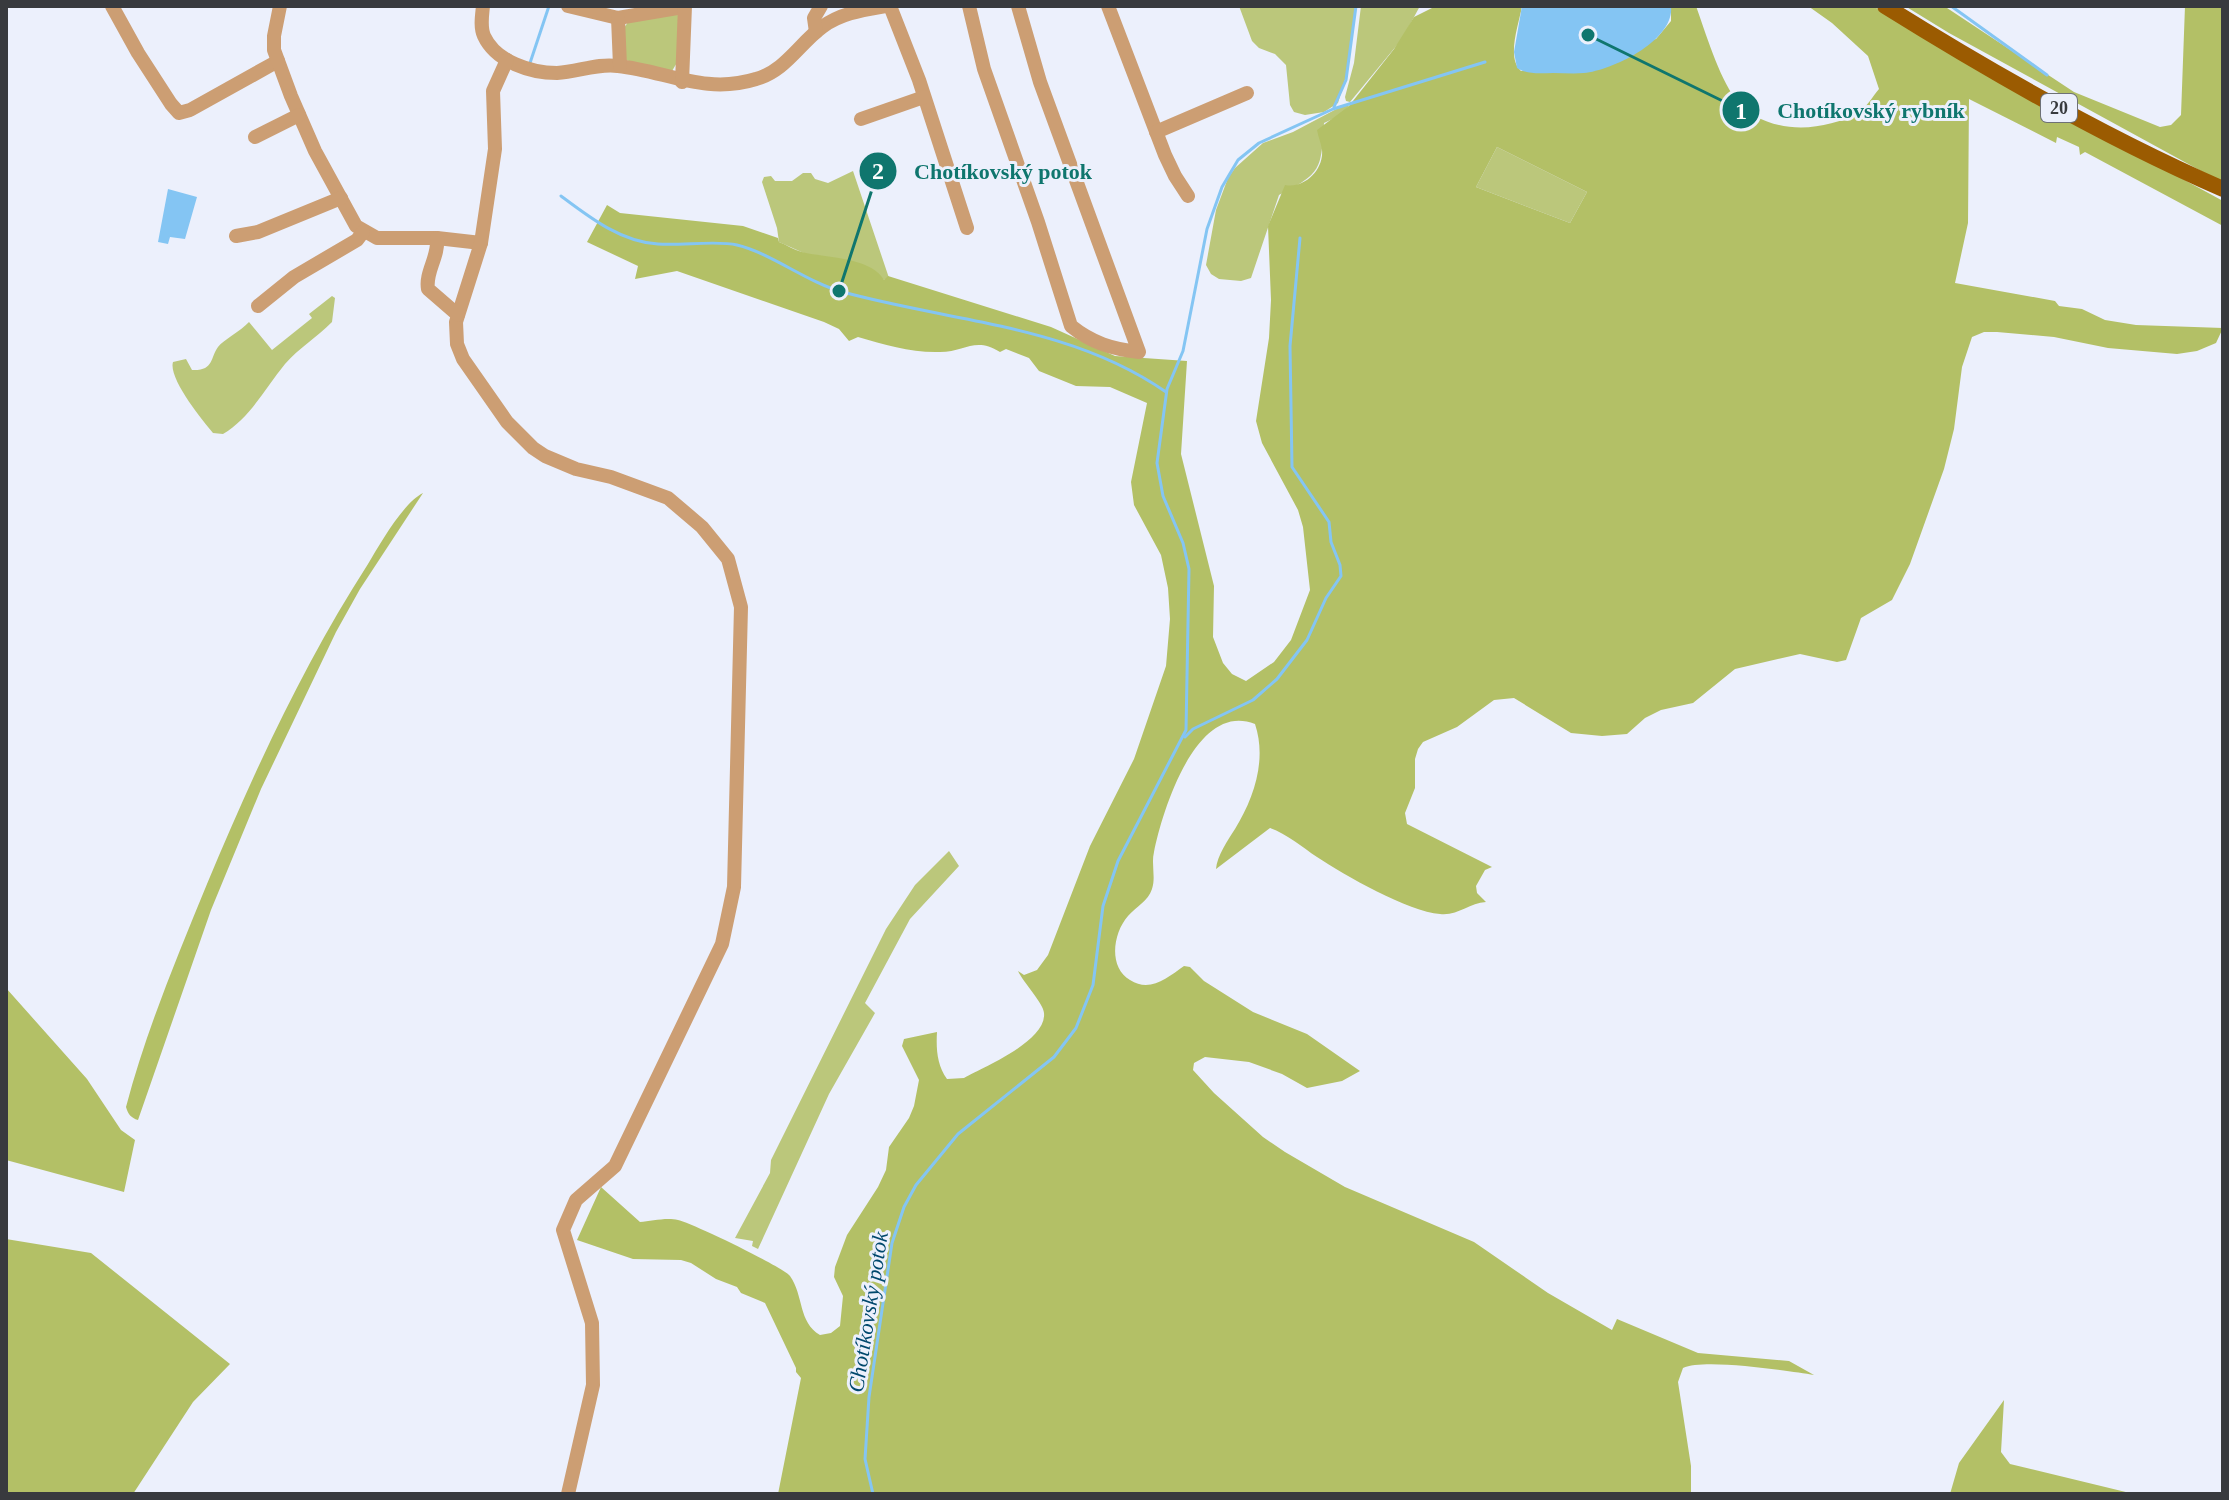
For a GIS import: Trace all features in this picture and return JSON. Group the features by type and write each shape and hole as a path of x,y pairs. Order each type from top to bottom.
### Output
{"main road":[{"name":"20","path":"1885,6 2067,113 2223,189"},
{"path":"1892,6 1909,21"}],"street":[{"path":"112,6 138,53 179,113 190,110 278,61"},
{"path":"280,6 274,39 278,61 299,115 350,217 363,232 377,238 437,238 481,243"},
{"path":"483,6 484,36 519,65 560,73 595,65 620,66 682,82 707,85 756,80 783,65 816,32 849,13 888,6 924,97 967,228"},
{"path":"568,6 618,18 684,6 682,82"},
{"path":"816,32 814,18 821,6"},
{"path":"969,6 984,69 1071,326 1084,336 1113,349 1139,352 1040,82 1018,6"},
{"path":"1108,6 1156,132 1175,176 1188,196"},
{"path":"618,18 620,66"},
{"path":"519,65 493,91 495,149 481,243 455,331 463,359 521,438 545,456 668,498 702,527 728,559 741,607 734,887 722,944 615,1166 576,1200 563,1230 592,1323 593,1385 568,1494"},
{"path":"1156,132 1247,93"},
{"path":"861,119 924,97"},
{"path":"255,137 299,115"},
{"path":"236,236 258,232 341,198"},
{"path":"258,306 294,277 357,240 363,232"},
{"path":"437,238 438,249 427,278 428,289 458,315"}],"green space":[{"path":"1239,6 1356,6 1346,76 1338,103 1324,112 1305,115 1294,112 1290,105 1286,65 1275,54 1259,48 1252,41"},
{"path":"1361,6 1420,6 1402,39 1350,102 1345,97 1354,63"},
{"path":"1436,6 1522,6 1514,49 1514,58 1521,71 1656,39 1671,21 1671,6 1696,6 1718,66 1735,98 1761,119 1793,127 1810,127 1828,124 1859,112 1879,89 1868,56 1808,6 1873,6 1940,47 2223,201 2223,226 2085,152 2080,155 2079,147 2057,137 2056,143 1969,99 1968,223 1955,283 2055,301 2059,306 2082,309 2105,320 2136,325 2223,328 2216,343 2197,351 2177,354 2108,348 2054,337 1997,332 1984,332 1972,337 1962,367 1954,429 1944,469 1910,564 1892,600 1861,618 1846,660 1837,662 1800,654 1735,669 1693,703 1661,710 1645,718 1627,734 1602,736 1571,733 1514,698 1494,700 1457,727 1423,742 1415,759 1415,788 1405,813 1407,824 1492,867 1485,870 1476,886 1477,893 1486,902 1446,914 1412,907 1329,865 1270,828 1216,869 1248,805 1259,765 1255,724 1234,721 1215,728 1199,743 1185,764 1158,834 1153,857 1152,889 1119,931 1116,959 1118,967 1130,980 1137,984 1151,984 1184,966 1190,967 1204,981 1253,1012 1307,1034 1360,1071 1342,1081 1307,1088 1282,1074 1249,1062 1205,1057 1194,1063 1193,1070 1214,1093 1263,1137 1285,1152 1345,1187 1474,1242 1548,1293 1612,1330 1617,1319 1698,1353 1789,1361 1814,1375 1709,1364 1683,1368 1678,1382 1691,1466 1691,1494 778,1494 801,1378 765,1303 741,1293 737,1287 716,1279 691,1263 633,1259 577,1240 601,1187 640,1222 678,1220 772,1264 790,1276 813,1330 820,1335 831,1333 840,1326 843,1296 834,1277 835,1267 847,1235 886,1170 889,1147 914,1106 919,1080 902,1046 904,1039 937,1032 938,1057 947,1079 964,1078 1013,1052 1036,1033 1042,1023 1043,1009 1018,971 1024,975 1037,970 1048,955 1090,846 1134,759 1166,666 1170,619 1168,588 1161,555 1134,505 1131,482 1147,403 1110,387 1076,386 1039,371 1029,358 1006,349 1000,352 977,345 930,352 899,348 858,337 849,341 839,329 824,322 677,271 635,279 638,266 587,242 607,205 620,213 743,226 778,238 779,242 799,251 859,263 878,272 884,280 888,276 1051,327 1115,356 1187,361 1181,454 1214,586 1213,637 1223,663 1232,674 1246,681 1274,662 1291,640 1310,590 1303,527 1298,510 1262,443 1256,421 1269,338 1268,226 1285,185 1306,181 1320,164 1322,150 1317,130 1349,106 1394,49 1414,17","holes":["1497,147 1587,192 1570,223 1476,187"]},
{"path":"1905,6 1944,6 2074,92 2160,127 2171,125 2181,115 2185,6 2223,6 2223,183 1949,33"},
{"path":"672,11 679,15 678,61 672,71 625,60 624,28 628,22"},
{"path":"1344,105 1349,106 1339,116 1324,123 1320,161 1311,175 1279,195 1251,278 1241,281 1219,279 1211,274 1206,265 1216,210 1235,168 1263,143 1293,132"},
{"path":"1497,147 1587,192 1570,223 1476,187"},
{"path":"853,171 889,278 884,280 854,263 806,254 779,242 762,182 764,177 771,176 775,181 792,181 803,173 811,173 815,179 828,183"},
{"path":"332,296 335,298 332,322 285,364 242,419 223,434 213,433 181,388 173,362 186,359 192,370 208,366 220,344 249,322 272,350 312,318 309,314"},
{"path":"423,493 360,589 336,632 261,789 211,910 138,1120 130,1115 126,1107 134,1079 173,967 242,802 301,681 344,602 392,525"},
{"path":"949,851 959,866 910,919 865,1003 875,1013 829,1094 758,1249 752,1246 753,1241 735,1238 770,1173 771,1160 886,929 915,885"},
{"path":"6,988 87,1079 121,1130 135,1140 124,1192 6,1160"},
{"path":"6,1239 91,1253 230,1364 193,1402 133,1494 6,1494"},
{"path":"2004,1400 2001,1452 2010,1464 2134,1494 1950,1494 1959,1463"}],"water":[{"path":"1522,6 1671,6 1670,19 1663,30 1640,51 1625,59 1584,73 1535,73 1517,68 1514,52"},
{"path":"168,189 197,197 185,239 170,237 168,244 158,242"}],"waterway":[{"name":"Chotíkovský potok","path":"530,63 549,6"},
{"path":"1334,107 1346,80 1356,6"},
{"path":"1951,6 2047,75"},
{"name":"Chotíkovský potok","path":"873,1494 865,1459 869,1397 892,1243 904,1207 916,1185 958,1134 1054,1057 1076,1028 1093,985 1103,906 1118,861 1186,730 1189,569 1183,543 1163,496 1157,463 1167,389 1183,351 1207,229 1222,187 1238,160 1259,143 1333,109 1485,62"},
{"name":"Chotíkovský potok","path":"561,196 606,227 631,239 658,244 737,245 843,292 1009,328 1090,352 1166,392"},
{"path":"1185,737 1193,729 1253,700 1277,679 1307,640 1326,598 1341,576 1329,522 1292,467 1290,346 1300,238"}],"place":[{"name":"Chotíkovský rybník","path":"1588,35"},
{"name":"Chotíkovský potok","path":"839,291"}]}
